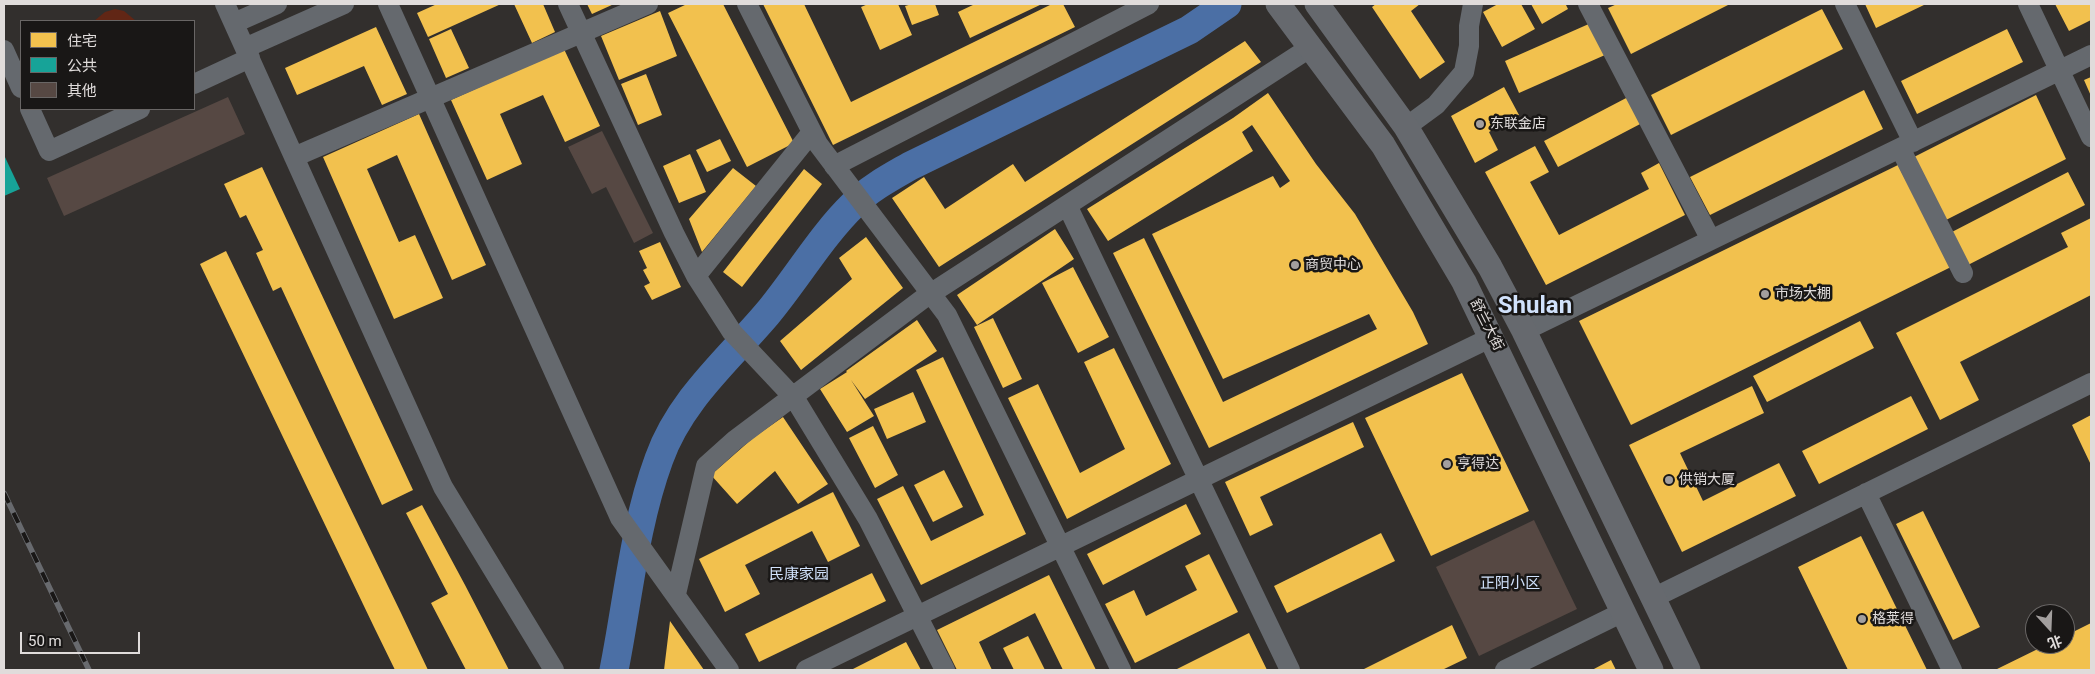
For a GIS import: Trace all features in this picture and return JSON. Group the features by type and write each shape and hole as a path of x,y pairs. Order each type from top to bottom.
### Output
{"main road":[{"name":"舒兰大街","path":"1278,4 1383,146 1464,282 1651,670"},
{"path":"1318,6 1406,127 1490,267 1524,331 1688,670"}],"street":[{"path":"225,4 443,487 554,670"},
{"path":"234,23 277,4"},
{"path":"195,83 247,53 344,4"},
{"path":"388,4 620,518 729,670"},
{"path":"568,4 674,233 696,276 732,332 793,397 868,520 945,670"},
{"path":"294,157 648,4"},
{"path":"747,4 818,144 947,315 1120,670"},
{"path":"836,168 1149,4"},
{"path":"1406,127 1436,105 1464,72 1469,46 1469,26 1473,4"},
{"path":"1588,4 1711,240"},
{"path":"1844,4 1963,273"},
{"path":"2028,4 2091,137"},
{"path":"674,592 706,466 735,440 931,293 1067,205 1304,38"},
{"path":"4,50 20,86"},
{"path":"1524,331 2091,55"},
{"path":"30,110 49,151 138,110"},
{"path":"696,276 812,132"},
{"path":"1067,205 1290,670"},
{"path":"806,670 1492,337"},
{"path":"1653,598 2091,383"},
{"path":"1866,493 1952,670"},
{"path":"1505,670 1623,612"}],"shaded area":[{"path":"115,9 124,11 135,20 95,20 105,12"}],"building: 住宅":[{"path":"437,4 501,4 428,37 417,13"},
{"path":"514,4 543,4 555,32 532,43"},
{"path":"587,4 614,4 592,14"},
{"path":"687,4 723,4 794,143 747,167 668,13"},
{"path":"763,4 804,4 851,102 1052,4 1063,4 1075,27 833,145"},
{"path":"868,4 898,4 912,35 880,50 861,7"},
{"path":"912,4 935,4 939,15 912,25 905,6"},
{"path":"975,4 1042,4 970,38 958,12"},
{"path":"1376,4 1420,4 1411,11 1445,62 1420,79 1372,7"},
{"path":"1498,4 1521,4 1535,29 1502,47 1483,12"},
{"path":"1531,4 1569,4 1566,5 1568,9 1542,24"},
{"path":"1617,4 1730,4 1631,54 1608,8"},
{"path":"1865,4 1926,4 1876,28"},
{"path":"2055,4 2091,4 2091,20 2069,31"},
{"path":"1822,9 1843,49 1671,135 1651,95"},
{"path":"660,11 677,56 619,80 601,36"},
{"path":"1591,23 1605,55 1519,93 1505,61"},
{"path":"376,27 407,94 382,105 364,66 297,95 285,68"},
{"path":"451,29 469,68 446,78 429,39"},
{"path":"2007,29 2023,62 1917,114 1901,81"},
{"path":"1245,41 1261,62 939,267 892,198 924,177 945,209 1013,164 1025,182"},
{"path":"564,49 600,126 565,142 543,95 500,114 522,164 487,180 451,100"},
{"path":"646,74 662,115 638,125 621,84"},
{"path":"2091,77 2091,96 2084,80"},
{"name":"东联金店","path":"1504,87 1519,115 1489,132 1498,150 1475,163 1451,116"},
{"path":"1864,90 1883,129 1710,215 1690,177"},
{"path":"1268,93 1316,164 1355,214 1413,312 1428,344 1209,448 1113,253 1144,238 1223,402 1377,329 1369,314 1223,379 1152,234 1273,176 1280,188 1290,181 1252,125 1242,132 1253,151 1108,241 1087,209 1233,118"},
{"path":"2036,95 2066,159 1946,220 1914,157"},
{"path":"1630,96 1644,122 1558,167 1544,141"},
{"path":"419,114 486,265 452,280 397,155 367,169 399,242 415,235 443,298 394,319 323,157"},
{"path":"720,139 731,161 707,172 696,150"},
{"path":"1535,146 1549,172 1530,182 1559,235 1649,189 1641,173 1659,163 1685,215 1546,285 1485,172"},
{"path":"690,154 706,192 679,203 663,166"},
{"name":"市场大棚","path":"1898,165 1951,267 1631,425 1579,321"},
{"path":"262,167 413,490 382,505 281,287 273,291 256,253 263,250 246,215 240,218 224,184"},
{"path":"733,168 756,186 702,252 689,219"},
{"path":"804,169 822,184 742,287 723,272"},
{"path":"2068,172 2085,205 1966,266 1950,233"},
{"path":"2091,218 2091,295 1960,362 1979,400 1940,420 1896,333 2068,247 2061,233"},
{"path":"1055,229 1074,259 977,325 957,295"},
{"path":"866,237 903,288 801,370 780,341 852,279 839,258"},
{"path":"660,242 681,287 652,300 644,286 650,283 643,270 647,268 639,251"},
{"path":"226,251 428,670 395,670 374,627 200,264"},
{"path":"1073,267 1109,337 1078,353 1042,283"},
{"path":"993,318 1022,379 1003,388 974,327"},
{"path":"917,320 937,351 865,399 851,380 874,416 847,432 820,389 847,372"},
{"path":"1860,321 1874,348 1767,402 1753,376"},
{"path":"1114,348 1171,464 1067,519 1008,398 1038,384 1080,473 1125,449 1084,362"},
{"path":"943,357 1026,534 921,585 877,499 903,486 931,541 984,515 916,370"},
{"name":"亨得达","path":"1462,373 1529,511 1431,556 1365,418"},
{"name":"供销大厦","path":"1752,386 1764,413 1680,453 1703,501 1779,463 1796,496 1682,552 1629,445"},
{"path":"913,392 926,422 887,439 874,409"},
{"path":"1911,396 1928,429 1819,484 1802,451"},
{"path":"2091,415 2091,465 2072,425"},
{"path":"783,417 828,484 798,504 775,471 737,504 711,475 753,438"},
{"path":"1353,422 1364,447 1260,497 1273,525 1250,536 1225,482"},
{"path":"873,426 898,475 875,488 849,438"},
{"path":"944,470 963,507 933,522 914,485"},
{"path":"833,492 860,546 828,562 812,531 745,565 760,594 725,612 699,559"},
{"path":"1186,504 1201,534 1103,585 1087,554"},
{"path":"422,505 509,670 466,670 431,603 448,594 406,513"},
{"path":"1923,511 1980,627 1953,640 1896,524"},
{"path":"1381,533 1395,561 1287,613 1274,586"},
{"name":"格莱得","path":"1861,536 1927,670 1848,670 1798,567"},
{"path":"1209,554 1238,612 1135,663 1105,604 1134,590 1146,616 1197,590 1185,566"},
{"path":"872,573 886,601 759,662 745,634"},
{"path":"1049,575 1096,670 1063,670 1035,613 979,642 992,670 957,670 937,630"},
{"path":"670,621 704,670 664,670"},
{"path":"2091,623 2091,670 1995,670 2028,654 2075,654 2075,631"},
{"path":"1452,625 1467,658 1442,670 1362,670"},
{"path":"1249,633 1267,670 1175,670"},
{"path":"1028,636 1045,670 1014,670 1003,648"},
{"path":"906,642 921,670 851,670"},
{"path":"1611,660 1616,670 1592,670"}],"building: 公共":[{"path":"4,155 20,189 4,196"}],"building: 其他":[{"path":"228,97 245,134 64,216 47,178"},
{"path":"602,131 653,233 634,243 606,187 592,194 568,147"},
{"path":"1534,520 1577,609 1479,656 1436,567"}],"waterway":[{"path":"614,670 643,511 650,485 668,438 692,399 767,314 842,216 867,193 910,166 1189,30 1227,4"}],"railway":[{"path":"4,493 89,670"}],"place":[{"name":"东联金店","path":"1480,124"},
{"name":"商贸中心","path":"1295,265"},
{"name":"市场大棚","path":"1765,294"},
{"name":"亨得达","path":"1447,464"},
{"name":"供销大厦","path":"1669,480"},
{"name":"格莱得","path":"1862,619"}],"district":[{"name":"Shulan","path":"1535,307"},
{"name":"民康家园","path":"799,575"},
{"name":"正阳小区","path":"1510,584"}]}
